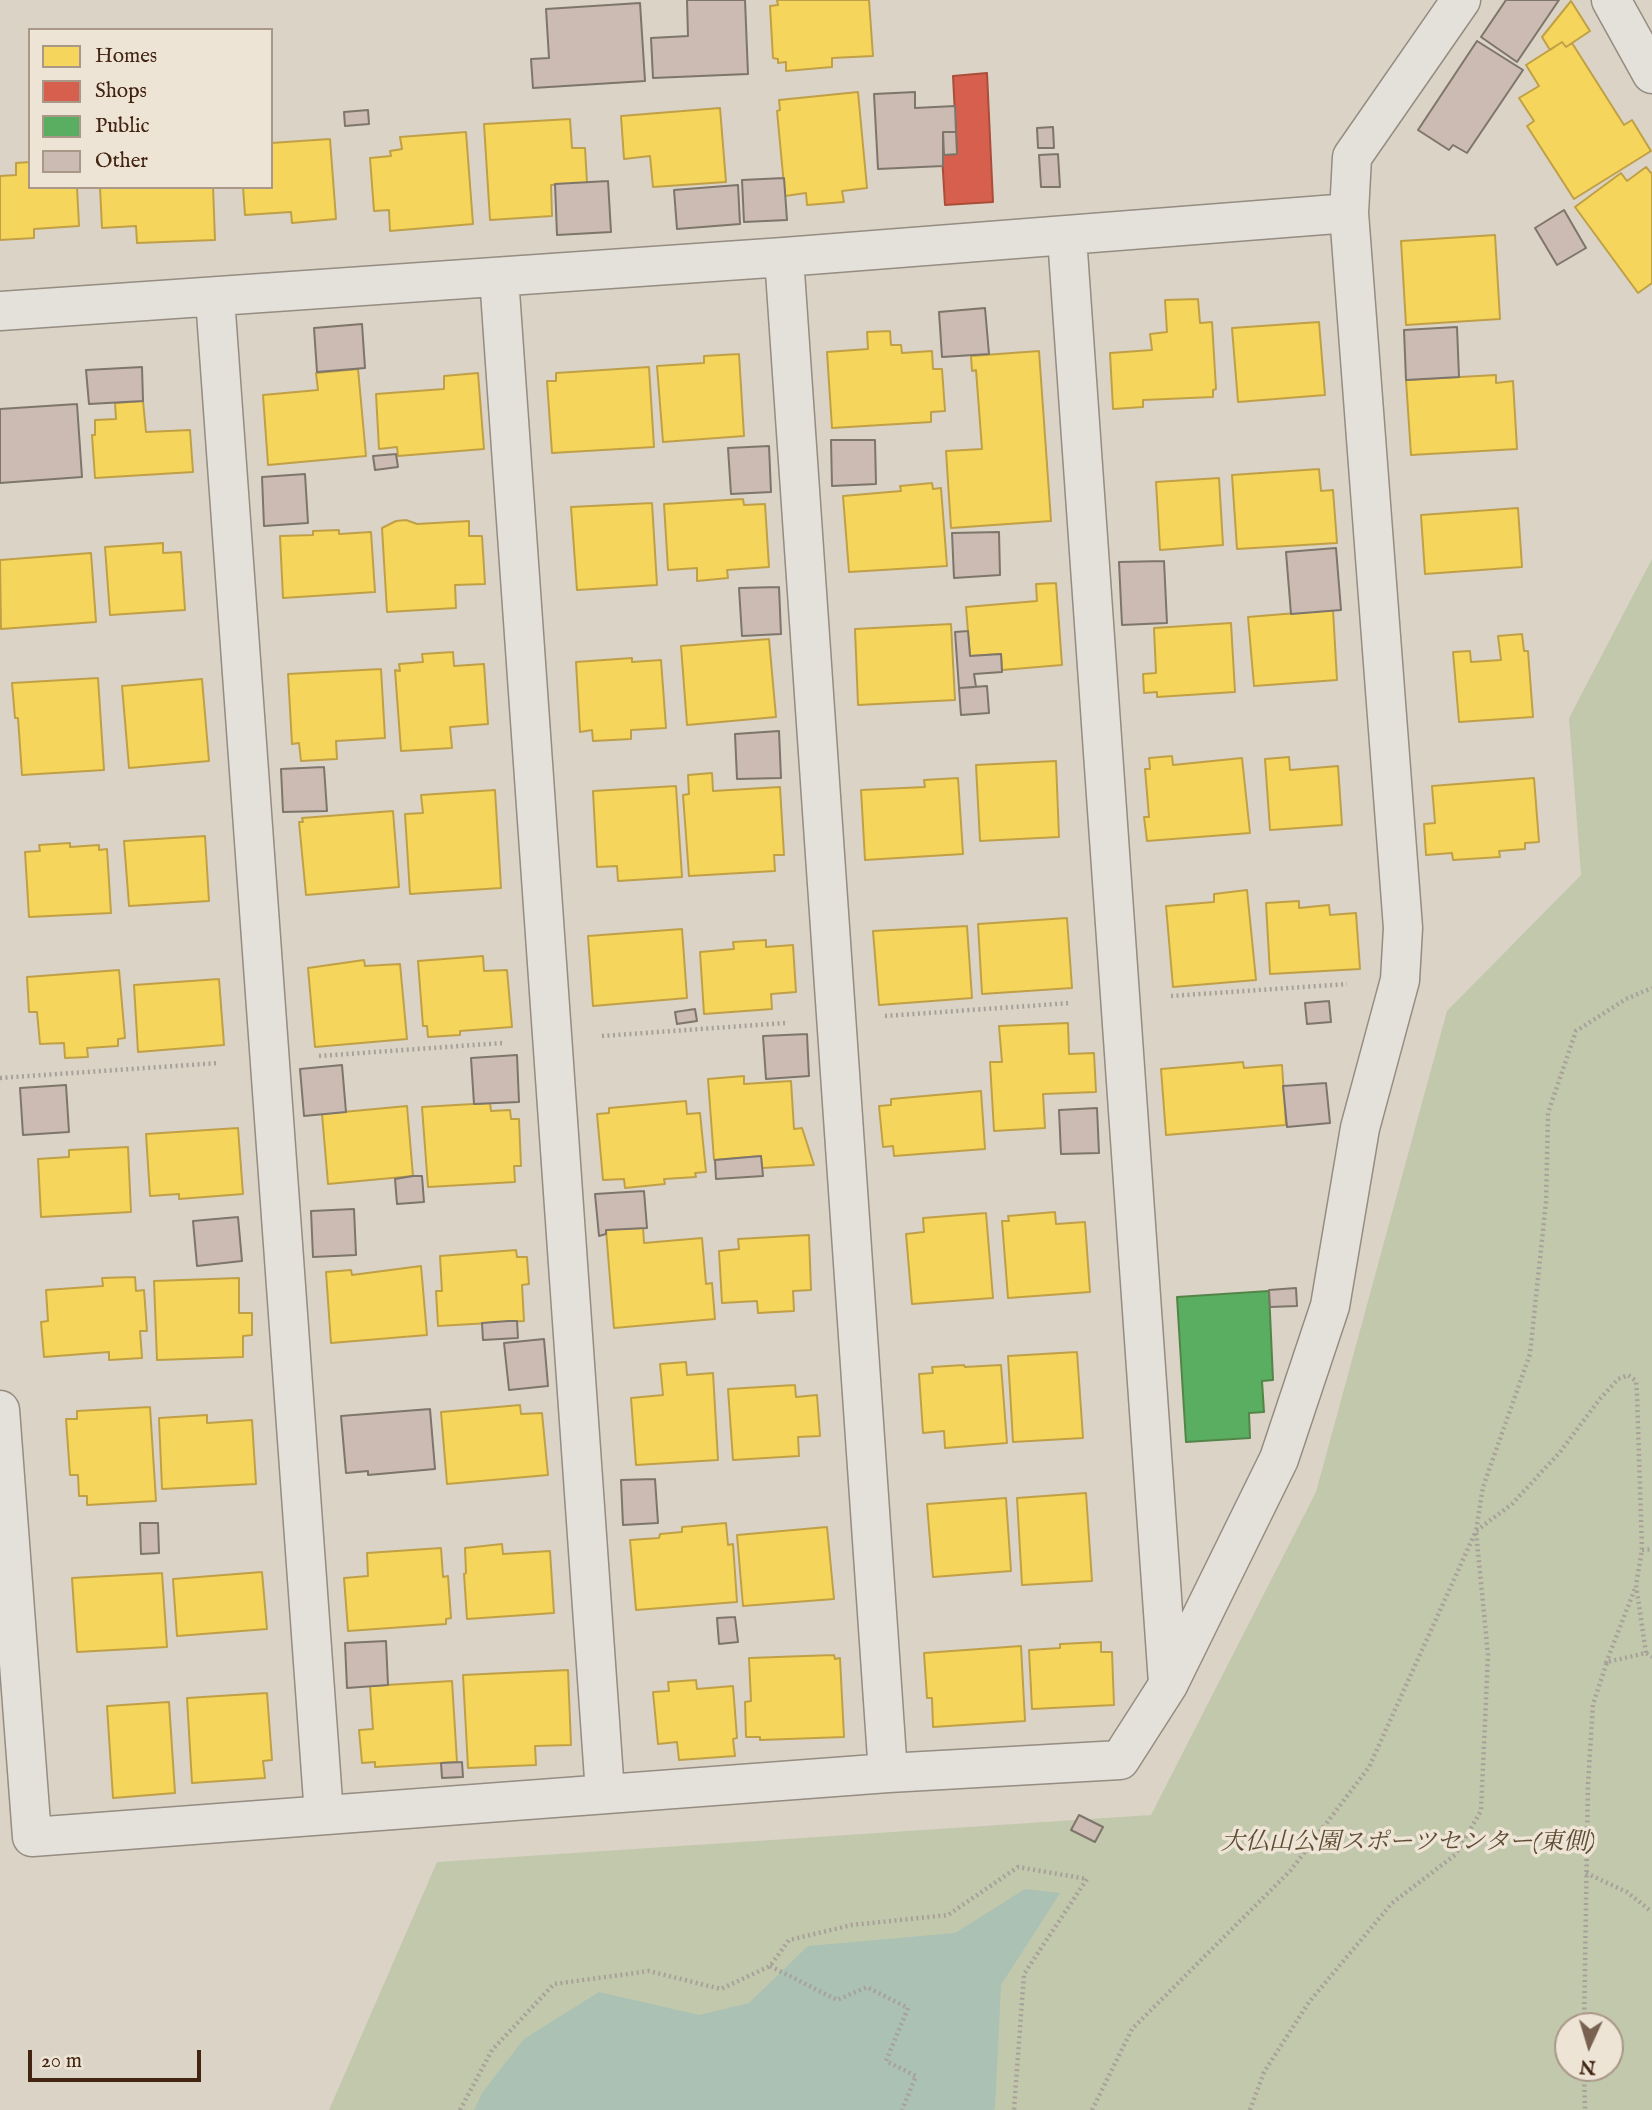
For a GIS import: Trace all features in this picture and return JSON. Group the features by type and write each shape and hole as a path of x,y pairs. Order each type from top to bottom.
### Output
{"street":[{"path":"0,1410 32,1838 605,1793 1120,1760 1168,1685 1279,1459 1330,1306 1360,1128 1400,980 1403,928 1349,213 1352,157 1461,0"},
{"path":"1611,0 1652,74"},
{"path":"0,312 1067,237 1349,213"},
{"path":"1067,237 1168,1685"},
{"path":"784,257 888,1773"},
{"path":"499,277 605,1793"},
{"path":"215,298 324,1815"}],"path":[{"path":"0,1078 1400,980"},
{"path":"1250,2110 1264,2072 1309,2002 1392,1903 1455,1855 1481,1811 1488,1655 1476,1531 1483,1487 1530,1354 1546,1202 1548,1113 1576,1031 1626,999 1652,988"},
{"path":"1092,2110 1132,2029 1291,1870 1369,1768 1476,1531 1512,1504 1560,1452 1599,1400 1618,1379 1628,1374 1636,1381 1642,1550 1636,1585 1593,1704 1588,1784 1584,2012"},
{"path":"1642,1550 1652,1549"},
{"path":"1636,1585 1646,1653"},
{"path":"1606,1662 1646,1653 1652,1657"},
{"path":"460,2110 492,2050 554,1984 649,1970 721,1989 770,1966 789,1940 852,1925 948,1915 1018,1867 1087,1879 1024,1973 1014,2110"},
{"path":"1586,1873 1627,1892 1652,1912"},
{"path":"770,1966 837,2000 867,1987 908,2008 886,2061 916,2076 902,2110"},
{"path":"1584,2082 1585,2110"}],"green space":[{"name":"大仏山公園スポーツセンター(東側)","path":"1652,559 1652,2110 329,2110 437,1862 1151,1815 1316,1492 1447,1011 1581,875 1569,718"}],"shaded area":[{"path":"1025,1889 1060,1893 1001,1985 993,2110 474,2110 482,2093 524,2039 599,1992 699,2015 749,2003 808,1946 955,1933"}],"building: Homes":[{"path":"777,0 869,0 873,56 832,58 832,67 786,71 786,62 778,63 778,59 773,58 770,6 778,5"},
{"path":"1571,1 1590,31 1566,47 1562,42 1550,50 1542,37"},
{"path":"1562,42 1566,47 1572,43 1624,125 1632,120 1651,151 1574,199 1527,126 1534,121 1519,98 1539,86 1526,65"},
{"path":"858,92 867,188 842,191 844,202 807,205 806,193 785,196 777,111 780,110 779,100"},
{"path":"720,108 726,182 653,187 650,156 624,159 621,116"},
{"path":"570,119 572,148 585,148 587,183 551,185 552,216 490,220 484,124"},
{"path":"466,132 473,224 390,231 389,210 374,211 370,158 391,156 390,151 402,149 400,137"},
{"path":"330,139 336,219 292,223 291,212 245,215 243,189 273,189 273,143"},
{"path":"28,162 28,189 77,189 79,226 34,229 34,238 0,240 0,176 16,175 16,163"},
{"path":"1646,167 1652,174 1652,283 1638,293 1575,207 1621,173 1627,181"},
{"path":"100,189 213,189 215,240 137,243 136,226 102,228"},
{"path":"1495,235 1500,319 1406,325 1401,241"},
{"path":"1198,299 1200,323 1212,322 1216,389 1213,390 1213,397 1143,400 1143,407 1113,409 1110,353 1152,350 1150,334 1167,332 1165,300"},
{"path":"1319,322 1325,395 1238,402 1232,328"},
{"path":"890,331 891,345 901,345 902,353 932,351 933,369 942,369 945,411 931,412 931,422 832,428 827,352 868,349 867,332"},
{"path":"1039,351 1051,521 951,528 946,451 982,449 976,370 972,371 971,356"},
{"path":"739,354 744,436 663,442 657,366 704,363 704,356"},
{"path":"649,367 654,447 552,453 547,381 556,381 556,373"},
{"path":"358,369 366,456 268,465 263,395 318,390 316,373"},
{"path":"478,373 484,449 398,456 397,447 379,449 376,394 444,389 444,376"},
{"path":"1496,375 1496,383 1513,381 1517,449 1411,455 1406,380"},
{"path":"143,401 146,432 190,430 193,472 95,478 92,435 95,435 95,420 116,419 115,403"},
{"path":"1319,469 1321,491 1333,490 1337,543 1237,549 1232,475"},
{"path":"1219,478 1223,545 1160,550 1156,482"},
{"path":"932,483 933,489 941,488 947,566 849,572 843,496 901,491 900,486"},
{"path":"743,499 744,505 765,504 769,567 727,570 728,578 697,581 697,568 668,570 664,504"},
{"path":"652,503 657,585 577,590 571,507"},
{"path":"1518,508 1522,567 1425,574 1421,515"},
{"path":"406,520 417,524 469,521 469,536 482,536 485,584 455,585 456,608 387,612 382,528 396,521"},
{"path":"339,530 339,534 371,532 375,592 283,598 280,536 313,535 313,531"},
{"path":"163,543 163,553 181,552 185,610 110,615 105,547"},
{"path":"91,553 96,622 1,629 0,560"},
{"path":"1056,583 1062,665 1002,670 1001,654 970,656 966,607 1037,601 1036,584"},
{"path":"1333,610 1337,680 1254,686 1248,617"},
{"path":"1231,623 1235,692 1157,697 1157,692 1144,693 1143,674 1156,673 1154,628"},
{"path":"951,624 955,700 858,705 855,629"},
{"path":"1522,634 1524,651 1528,651 1533,717 1459,722 1453,652 1470,651 1471,662 1501,660 1498,636"},
{"path":"769,639 776,717 687,725 681,646"},
{"path":"453,652 454,666 484,664 488,724 450,727 452,748 401,751 395,670 400,671 399,664 423,662 422,654"},
{"path":"632,658 632,662 661,660 666,728 631,730 631,739 593,741 592,730 580,732 576,662"},
{"path":"381,669 385,738 336,741 337,759 301,761 299,743 292,744 288,674"},
{"path":"98,678 104,770 22,775 18,718 15,718 12,683"},
{"path":"202,679 209,761 129,768 122,686"},
{"path":"1172,756 1173,765 1242,758 1250,833 1147,841 1144,817 1149,817 1145,769 1150,769 1149,758"},
{"path":"1289,757 1290,770 1338,766 1342,825 1270,830 1265,759"},
{"path":"1056,761 1059,837 980,841 976,765"},
{"path":"712,773 713,791 780,787 784,855 774,855 775,871 689,876 683,795 689,794 688,775"},
{"path":"958,778 963,854 865,860 861,790 925,787 924,780"},
{"path":"1534,778 1539,842 1525,843 1525,849 1499,851 1500,857 1453,860 1452,853 1426,855 1424,824 1435,823 1432,786"},
{"path":"676,786 682,877 618,881 617,866 597,867 593,791"},
{"path":"495,790 501,888 410,894 405,814 423,813 421,795"},
{"path":"393,811 399,887 306,895 299,822 303,822 302,818"},
{"path":"205,836 209,901 129,906 124,841"},
{"path":"70,843 70,847 99,845 99,850 107,849 111,913 29,917 25,852 40,851 39,845"},
{"path":"1247,890 1256,980 1173,987 1166,906 1214,902 1214,894"},
{"path":"1299,901 1299,908 1329,905 1330,915 1356,913 1360,969 1270,974 1266,903"},
{"path":"1067,918 1072,988 982,994 978,924"},
{"path":"967,926 972,998 879,1005 873,931"},
{"path":"682,929 687,998 593,1006 588,936"},
{"path":"766,940 766,947 793,945 796,992 771,994 772,1009 704,1014 700,952 734,949 733,942"},
{"path":"483,956 484,971 507,970 512,1027 460,1031 460,1035 428,1037 427,1026 423,1026 418,961"},
{"path":"364,960 365,966 400,964 407,1039 315,1047 308,968"},
{"path":"119,970 125,1038 118,1039 118,1046 87,1048 88,1057 65,1058 64,1043 40,1044 37,1012 29,1012 27,977"},
{"path":"219,979 224,1045 138,1052 134,985"},
{"path":"1068,1023 1069,1054 1094,1053 1096,1092 1043,1094 1045,1128 994,1131 990,1062 1002,1062 999,1026"},
{"path":"1243,1062 1244,1068 1282,1065 1286,1125 1166,1135 1161,1069"},
{"path":"744,1076 744,1084 791,1081 794,1129 802,1128 814,1165 762,1168 761,1156 714,1160 708,1079"},
{"path":"981,1091 985,1149 894,1156 893,1146 883,1147 879,1106 891,1105 891,1099"},
{"path":"686,1101 687,1114 700,1113 706,1172 695,1173 696,1177 664,1179 665,1184 625,1188 624,1179 603,1180 597,1114 609,1113 609,1108"},
{"path":"490,1103 491,1111 510,1110 511,1119 519,1119 521,1166 514,1166 515,1182 428,1187 422,1107"},
{"path":"407,1106 413,1176 328,1184 322,1114"},
{"path":"238,1128 243,1194 179,1199 179,1194 150,1196 146,1134"},
{"path":"128,1147 131,1212 41,1217 38,1159 69,1157 69,1150"},
{"path":"1055,1212 1056,1224 1085,1222 1090,1292 1008,1298 1002,1221 1009,1221 1008,1216"},
{"path":"986,1213 993,1298 912,1304 906,1234 924,1232 923,1218"},
{"path":"643,1227 644,1243 702,1238 706,1284 712,1283 715,1319 614,1328 606,1230"},
{"path":"809,1235 811,1290 793,1291 794,1311 758,1313 757,1301 722,1303 719,1251 739,1249 738,1239"},
{"path":"516,1250 517,1257 527,1257 529,1284 522,1285 524,1321 438,1326 436,1291 442,1291 440,1256"},
{"path":"421,1266 427,1335 331,1343 326,1272 351,1270 352,1275"},
{"path":"135,1277 136,1291 144,1290 147,1331 140,1331 142,1358 109,1360 109,1352 44,1357 41,1322 48,1321 46,1290 103,1286 102,1278"},
{"path":"239,1278 239,1313 252,1313 252,1335 243,1336 243,1357 157,1360 154,1281"},
{"path":"1077,1352 1083,1438 1013,1442 1008,1356"},
{"path":"686,1362 687,1375 713,1373 718,1460 636,1465 631,1398 663,1395 660,1364"},
{"path":"1001,1365 1007,1443 945,1448 944,1431 923,1433 919,1374 933,1373 932,1367"},
{"path":"795,1385 796,1397 817,1395 820,1436 798,1437 799,1456 733,1460 728,1389"},
{"path":"520,1405 521,1414 542,1413 548,1475 447,1484 441,1412"},
{"path":"150,1407 156,1501 87,1505 87,1496 79,1496 78,1475 70,1475 66,1419 77,1419 77,1411"},
{"path":"207,1415 207,1423 252,1420 256,1484 162,1489 159,1418"},
{"path":"1086,1493 1092,1581 1022,1585 1017,1498"},
{"path":"1006,1498 1011,1571 933,1577 927,1504"},
{"path":"726,1523 728,1545 733,1544 737,1602 636,1610 630,1540 659,1538 660,1534 682,1532 682,1527"},
{"path":"827,1527 834,1599 743,1606 737,1535"},
{"path":"502,1544 503,1554 550,1551 554,1613 467,1619 465,1548"},
{"path":"441,1548 443,1577 448,1576 451,1618 446,1619 446,1624 348,1631 344,1578 368,1576 367,1553"},
{"path":"262,1572 267,1629 177,1636 173,1579"},
{"path":"162,1573 167,1647 77,1652 72,1578"},
{"path":"1101,1642 1101,1652 1112,1652 1114,1705 1032,1709 1029,1650 1060,1648 1060,1644"},
{"path":"1021,1646 1025,1721 933,1727 932,1698 927,1698 924,1653"},
{"path":"834,1655 835,1659 840,1658 844,1737 760,1740 760,1737 746,1737 745,1702 751,1701 749,1658"},
{"path":"568,1670 571,1745 535,1746 536,1765 468,1768 463,1675"},
{"path":"696,1680 697,1689 733,1686 737,1738 733,1739 735,1756 679,1760 677,1742 658,1744 653,1692 669,1691 668,1682"},
{"path":"452,1681 457,1762 375,1767 375,1762 362,1763 359,1730 373,1729 370,1686"},
{"path":"267,1693 272,1760 263,1761 265,1778 192,1783 187,1698"},
{"path":"169,1702 175,1793 113,1798 107,1706"}],"building: Shops":[{"path":"987,73 993,202 945,205 942,155 957,154 953,76"}],"building: Public":[{"path":"1269,1291 1273,1380 1262,1381 1264,1412 1249,1413 1250,1438 1186,1442 1177,1297"}],"building: Other":[{"path":"687,0 745,0 748,74 653,78 651,38 688,36"},
{"path":"1506,0 1559,0 1517,62 1481,37"},
{"path":"640,3 645,81 533,88 531,59 549,58 546,9"},
{"path":"1477,41 1523,70 1467,153 1453,145 1449,150 1418,130"},
{"path":"915,92 915,108 955,106 956,132 943,132 943,166 878,169 874,94"},
{"path":"368,110 369,124 345,126 344,112"},
{"path":"1053,127 1054,148 1038,148 1037,128"},
{"path":"943,132 956,132 957,154 944,155"},
{"path":"1058,154 1060,187 1041,187 1039,155"},
{"path":"784,178 787,220 744,222 742,180"},
{"path":"608,181 611,232 557,235 555,184"},
{"path":"738,185 740,224 677,229 674,190"},
{"path":"1564,210 1586,248 1557,265 1535,228"},
{"path":"985,308 989,354 942,357 939,312"},
{"path":"362,324 365,368 317,372 314,328"},
{"path":"1457,327 1459,377 1406,380 1404,330"},
{"path":"142,367 143,401 89,404 86,370"},
{"path":"77,404 82,477 0,483 0,409"},
{"path":"831,440 875,440 876,484 832,486"},
{"path":"769,446 771,492 731,494 728,448"},
{"path":"396,454 398,467 375,470 373,456"},
{"path":"305,474 308,523 264,526 262,477"},
{"path":"999,532 1000,575 954,578 952,533"},
{"path":"1336,548 1341,610 1291,614 1286,552"},
{"path":"1164,561 1167,623 1122,625 1119,562"},
{"path":"779,587 781,634 742,636 739,588"},
{"path":"968,631 970,656 1001,654 1002,672 974,674 976,687 959,688 955,632"},
{"path":"987,686 989,713 961,715 959,688"},
{"path":"779,731 781,778 737,779 735,734"},
{"path":"324,767 327,811 283,812 281,769"},
{"path":"1329,1001 1331,1022 1307,1024 1305,1003"},
{"path":"695,1009 697,1021 677,1024 675,1012"},
{"path":"807,1034 809,1076 766,1079 763,1036"},
{"path":"517,1055 519,1102 474,1104 471,1058"},
{"path":"342,1065 346,1112 304,1116 300,1069"},
{"path":"1326,1083 1330,1123 1287,1127 1283,1086"},
{"path":"66,1085 69,1132 23,1135 20,1088"},
{"path":"1097,1108 1099,1153 1061,1154 1059,1110"},
{"path":"761,1156 763,1176 716,1179 715,1160"},
{"path":"422,1176 424,1202 397,1204 395,1179"},
{"path":"644,1191 647,1228 606,1230 606,1234 599,1236 595,1194"},
{"path":"354,1209 356,1255 313,1257 311,1211"},
{"path":"238,1217 242,1261 197,1266 193,1221"},
{"path":"1296,1288 1297,1306 1270,1307 1269,1290"},
{"path":"517,1321 518,1338 483,1340 482,1323"},
{"path":"544,1339 548,1386 509,1390 504,1343"},
{"path":"430,1409 435,1469 368,1475 368,1471 346,1473 341,1416"},
{"path":"655,1479 658,1523 623,1525 621,1480"},
{"path":"140,1523 158,1523 159,1553 141,1554"},
{"path":"735,1617 738,1642 719,1644 717,1618"},
{"path":"386,1641 388,1685 347,1688 345,1643"},
{"path":"462,1762 463,1777 442,1778 441,1763"},
{"path":"1079,1815 1103,1827 1095,1842 1071,1830"}]}
